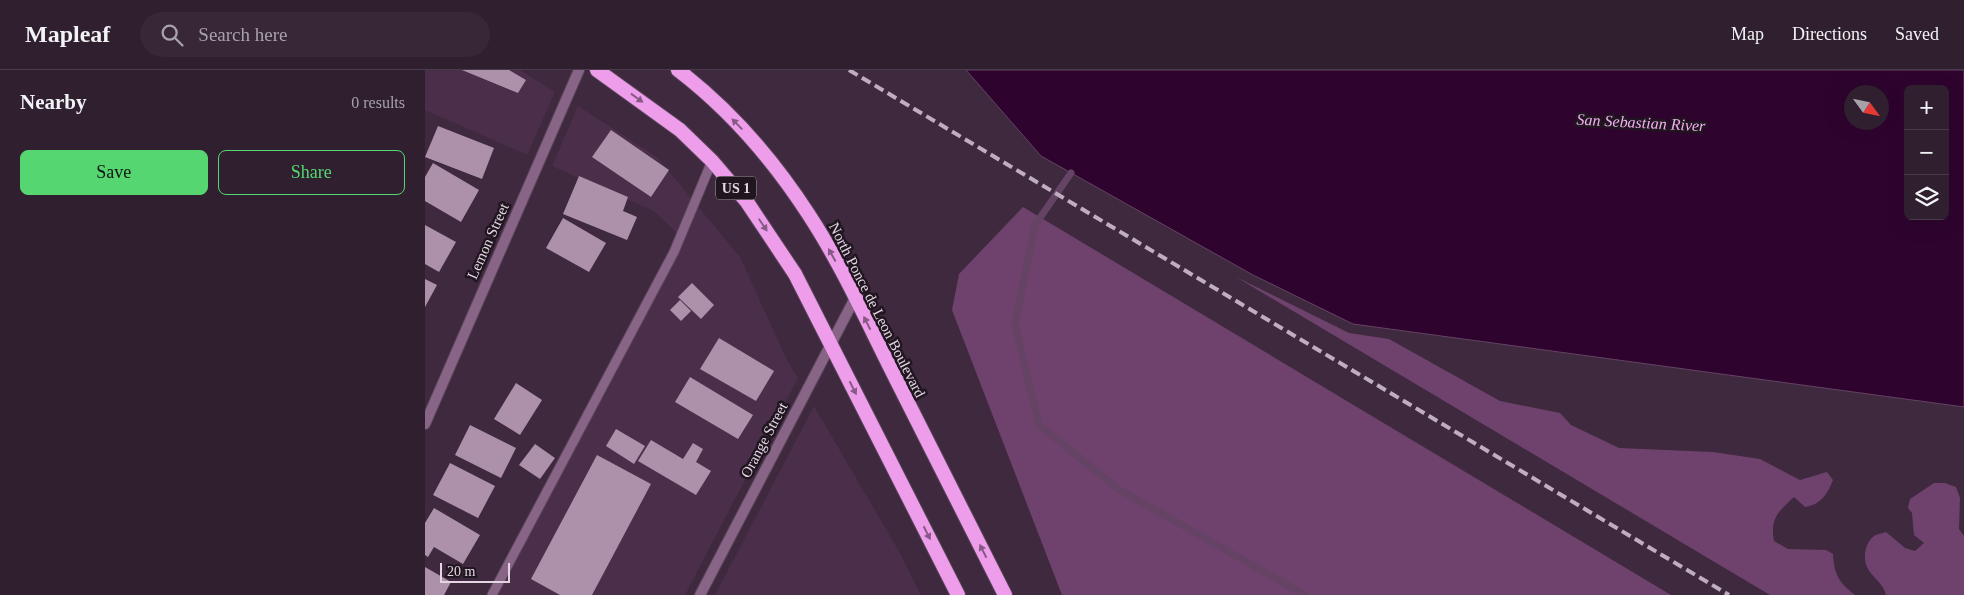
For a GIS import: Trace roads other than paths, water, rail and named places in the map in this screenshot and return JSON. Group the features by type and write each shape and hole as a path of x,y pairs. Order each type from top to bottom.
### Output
{"highway":[{"name":"US 1","path":"597,70 680,130 744,196 795,274 958,595"},
{"name":"North Ponce de Leon Boulevard","path":"678,70 718,105 751,139 783,178 809,215 855,298 1005,595"}],"street":[{"name":"Lemon Street","path":"425,424 579,70"},
{"name":"Orange Street","path":"700,595 855,298"}],"lane":[{"path":"492,595 674,252 711,161"}],"water":[{"name":"San Sebastian River","path":"966,70 1964,70 1964,407 1353,324 1253,275 1041,156"}],"waterway":[{"path":"1071,173 1035,225 1015,324 1039,425 1120,490 1305,595"}],"railway":[{"path":"849,70 1729,595"}]}
